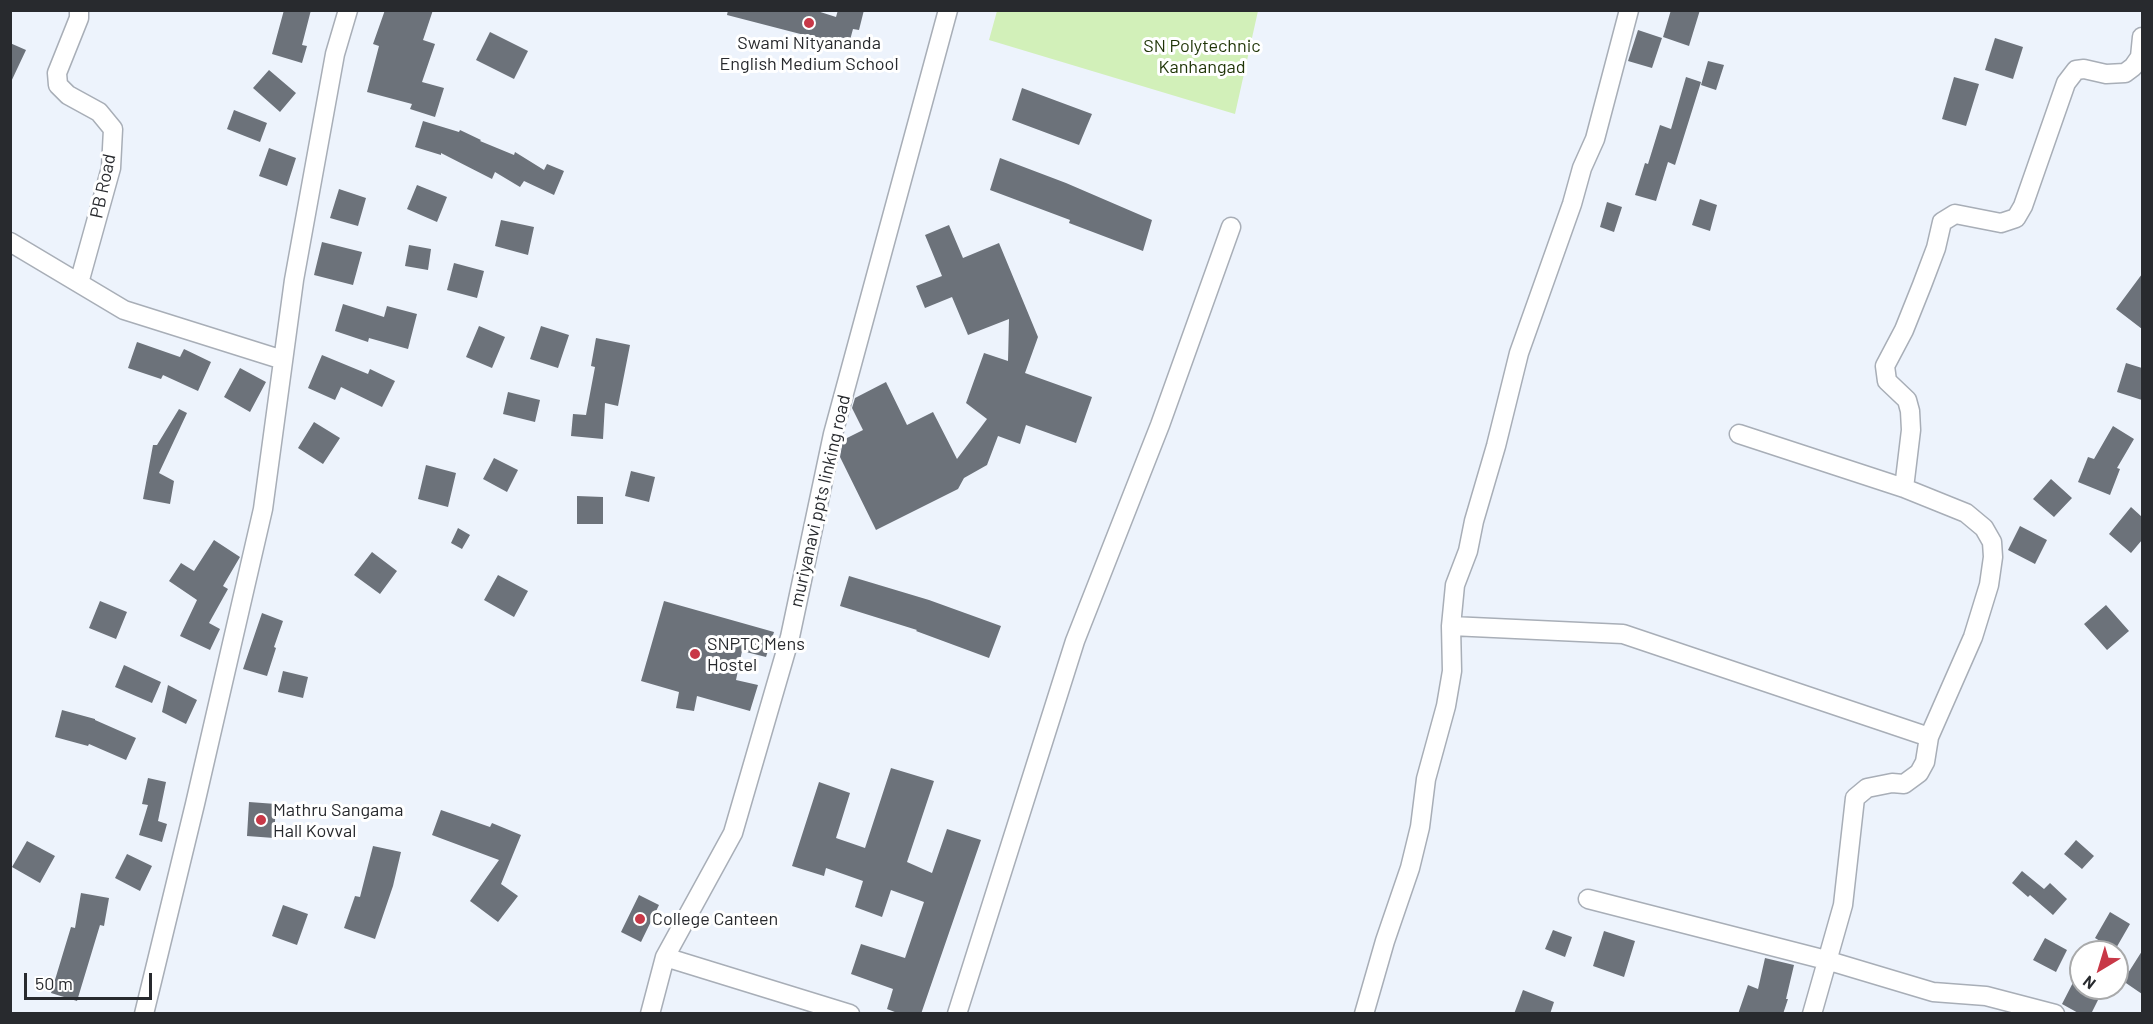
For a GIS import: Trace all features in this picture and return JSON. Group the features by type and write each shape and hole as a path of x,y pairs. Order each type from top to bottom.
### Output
{"street":[{"name":"PB Road","path":"79,10 79,18 57,73 58,85 68,95 99,112 113,129 111,168 79,283"},
{"path":"144,1014 263,509 294,280 335,54 348,10"},
{"name":"muriyanavi ppts linking road","path":"650,1014 665,957 733,833 790,637 833,434 948,10"},
{"path":"1364,1014 1385,941 1410,868 1420,827 1426,779 1446,706 1452,670 1451,626 1455,585 1468,552 1474,521 1499,435 1519,353 1572,204 1582,168 1595,139 1629,10"},
{"path":"1904,488 1911,430 1910,411 1907,400 1887,381 1885,366 1904,330 1922,285 1936,248 1942,222 1955,214 2001,224 2016,218 2023,206 2066,83 2076,70 2084,69 2106,74 2125,73 2133,68 2139,57 2142,37"},
{"path":"957,1014 1075,641 1160,425 1231,227"},
{"path":"10,242 124,310 283,360"},
{"path":"1739,434 1904,488 1966,513 1984,528 1992,542 1993,557 1989,585 1974,637 1929,737 1925,762 1919,773 1904,784 1892,783 1867,788 1855,798 1843,905 1812,1014"},
{"path":"1451,626 1623,634 1929,737"},
{"path":"1588,899 1826,960 1933,992 1986,996 2055,1014"},
{"path":"665,957 850,1014"}],"green space":[{"name":"SN Polytechnic Kanhangad","path":"997,10 1258,11 1235,114 989,40"}],"building":[{"path":"284,10 311,10 302,45 307,46 302,63 272,54"},
{"path":"385,10 433,10 423,40 435,44 422,82 444,88 435,117 410,109 412,104 367,92 379,46 373,44"},
{"name":"Swami Nityananda English Medium School","path":"728,10 814,10 836,17 838,10 864,10 859,30 853,29 850,40 840,37 839,44 727,15"},
{"path":"1671,10 1700,10 1689,46 1663,37"},
{"path":"1638,30 1662,38 1652,68 1628,61"},
{"path":"490,32 528,51 514,79 476,60"},
{"path":"1995,38 2023,47 2013,79 1985,70"},
{"path":"10,43 26,50 10,84"},
{"path":"1708,61 1724,65 1716,90 1701,85"},
{"path":"269,70 296,93 280,112 253,88"},
{"path":"1686,77 1701,82 1675,165 1668,162 1656,201 1635,195 1645,163 1648,164 1660,125 1671,129"},
{"path":"1954,77 1979,84 1966,126 1942,119"},
{"path":"1022,88 1092,114 1079,145 1012,120"},
{"path":"234,110 267,123 260,142 227,129"},
{"path":"423,121 459,132 460,130 514,155 515,152 544,170 547,164 564,171 554,195 524,181 520,187 495,172 492,179 441,153 441,155 415,147"},
{"path":"269,148 296,158 287,186 259,176"},
{"path":"1000,158 1152,220 1143,251 990,190"},
{"path":"417,185 447,197 437,222 407,209"},
{"path":"339,189 366,198 358,226 330,218"},
{"path":"1700,199 1717,205 1710,231 1692,225"},
{"path":"1607,202 1622,207 1614,232 1600,227"},
{"path":"501,220 534,227 528,255 495,246"},
{"path":"949,225 963,258 999,243 1038,337 1025,373 1092,397 1076,443 1026,425 1020,444 998,436 987,465 964,478 958,489 876,530 840,457 843,440 863,430 852,408 855,398 886,382 907,425 933,412 957,459 987,419 966,403 984,353 1008,361 1009,319 968,335 952,297 925,308 916,286 942,276 925,235"},
{"path":"322,242 362,252 353,285 314,275"},
{"path":"409,245 431,249 428,270 405,266"},
{"path":"454,263 484,271 477,298 447,290"},
{"path":"2142,274 2142,329 2116,309"},
{"path":"343,304 384,317 387,306 417,314 408,349 369,338 368,342 335,331"},
{"path":"479,326 505,337 492,368 466,357"},
{"path":"541,326 569,335 558,368 530,359"},
{"path":"596,338 630,345 618,406 605,403 603,439 571,436 573,414 586,415 595,367 591,366"},
{"path":"137,342 180,357 184,349 211,362 198,391 163,375 161,379 128,368"},
{"path":"322,355 368,374 370,369 395,381 382,407 341,387 335,400 308,388"},
{"path":"2126,363 2142,368 2142,400 2117,392"},
{"path":"240,368 266,382 250,412 224,397"},
{"path":"508,392 540,400 535,422 503,414"},
{"path":"179,409 187,413 159,473 174,481 170,504 143,499 153,445 157,445"},
{"path":"314,422 340,438 323,464 298,448"},
{"path":"2113,426 2134,439 2117,468 2120,469 2110,495 2078,482 2088,457 2094,459"},
{"path":"494,458 518,470 507,492 483,479"},
{"path":"426,465 456,473 448,507 418,499"},
{"path":"631,471 655,477 649,502 625,496"},
{"path":"2051,479 2072,498 2054,517 2033,499"},
{"path":"577,496 603,497 603,524 577,524"},
{"path":"2131,507 2142,517 2142,540 2131,553 2109,534"},
{"path":"2020,526 2047,540 2035,564 2008,550"},
{"path":"458,528 470,535 462,549 451,543"},
{"path":"214,540 240,557 223,586 228,589 209,623 220,629 210,650 180,636 197,600 169,581 181,563 194,571"},
{"path":"372,552 397,571 380,594 354,575"},
{"path":"498,575 528,591 514,617 484,600"},
{"path":"849,576 929,600 1001,626 989,658 917,630 840,606"},
{"path":"100,601 127,612 116,639 89,628"},
{"name":"SNPTC Mens Hostel","path":"664,601 774,632 766,657 742,651 736,680 758,685 750,711 697,696 694,711 676,708 679,692 641,681"},
{"path":"2106,605 2129,631 2107,650 2084,624"},
{"path":"262,613 283,621 267,676 243,669"},
{"path":"124,665 161,682 152,703 115,687"},
{"path":"283,671 308,677 303,698 278,692"},
{"path":"168,685 197,700 186,724 162,712"},
{"path":"62,710 95,719 136,738 126,760 89,744 88,746 55,737"},
{"path":"891,768 934,781 907,862 932,873 947,829 981,840 921,1014 900,1014 887,1009 893,989 851,974 861,944 905,958 924,902 891,890 882,917 855,907 863,881 826,868 824,876 792,866 819,782 850,793 836,838 865,848"},
{"path":"148,778 166,782 158,821 167,824 162,842 139,835 148,805 142,804"},
{"name":"Mathru Sangama Hall Kovval","path":"249,802 276,804 274,838 247,836"},
{"path":"441,810 490,827 492,823 521,835 501,884 518,896 498,922 470,901 499,860 432,835"},
{"path":"2076,840 2094,856 2082,869 2064,854"},
{"path":"27,841 55,856 40,883 12,867"},
{"path":"373,846 401,852 393,886 375,939 344,928 355,896 360,897"},
{"path":"127,854 152,866 140,891 115,878"},
{"path":"2022,871 2044,889 2050,883 2067,899 2053,915 2012,883"},
{"path":"81,893 109,898 104,926 100,925 77,1001 51,993 71,927 75,928"},
{"name":"College Canteen","path":"639,895 659,905 641,942 621,932"},
{"path":"283,905 308,914 297,945 272,936"},
{"path":"2110,912 2130,924 2121,940 2095,938"},
{"path":"1553,930 1572,937 1565,957 1545,949"},
{"path":"1604,931 1635,941 1624,977 1593,966"},
{"path":"2045,938 2067,950 2056,972 2033,960"},
{"path":"2142,951 2142,994 2129,985 2129,972"},
{"path":"1765,958 1794,965 1783,1014 1738,1014 1748,985 1758,989"},
{"path":"1523,990 1554,1002 1550,1014 1514,1014"},
{"path":"2069,990 2069,1000 2098,1000 2091,1014 2080,1014 2062,1004"}],"place":[{"name":"Swami Nityananda English Medium School","path":"809,23"},
{"name":"SNPTC Mens Hostel","path":"695,654"},
{"name":"Mathru Sangama Hall Kovval","path":"261,820"},
{"name":"College Canteen","path":"640,919"}]}
